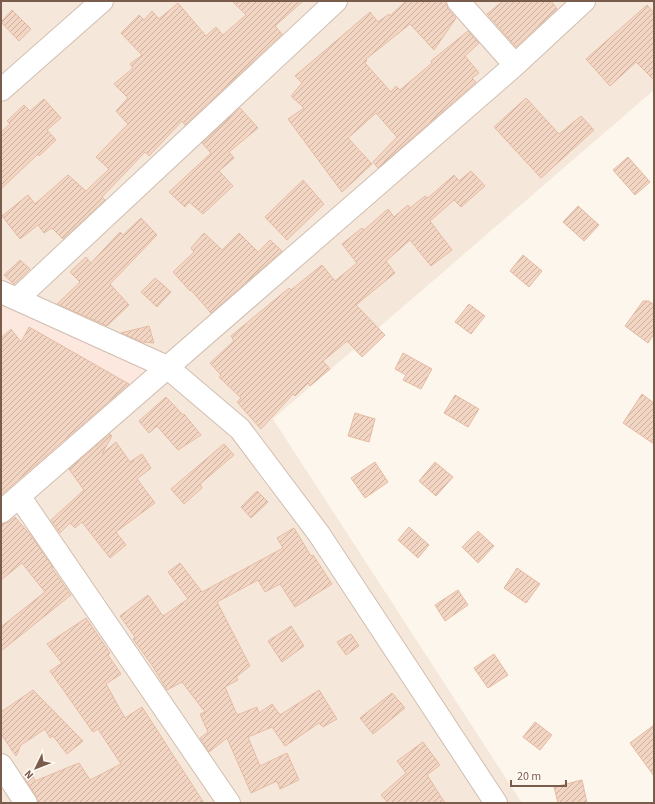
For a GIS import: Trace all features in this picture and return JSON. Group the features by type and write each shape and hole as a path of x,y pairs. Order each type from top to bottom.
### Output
{"street":[{"path":"1,90 102,1"},
{"path":"336,1 9,296 167,367 240,429 315,527 496,803"},
{"path":"458,1 515,65"},
{"path":"1,512 515,65 584,1"},
{"path":"19,496 229,803"},
{"path":"1,765 26,803"}],"shaded area":[{"path":"1,1 654,1 654,90 273,419 522,803 1,803"},
{"path":"1,302 158,373 1,505"}],"building":[{"path":"232,1 303,1 275,26 282,34 185,125 182,121 149,156 145,152 102,197 105,200 63,239 52,228 44,233 38,225 20,239 2,216 28,195 35,204 68,175 86,191 109,169 96,157 128,124 116,111 128,98 114,84 133,68 130,64 142,55 121,33 139,15 144,20 152,11 159,19 178,3 206,36 216,27 223,35 246,15"},
{"path":"406,1 446,1 448,9 456,18 434,50 410,24 366,59 367,60 365,63 391,92 396,86 400,90 432,63 431,61 468,31 479,43 465,56 479,73 472,78 476,82 378,168 373,162 397,137 376,113 348,138 372,164 342,192 288,119 304,108 291,96 302,83 295,76 370,12 378,22 389,14 390,16"},
{"path":"503,1 551,1 557,9 516,47 487,14"},
{"path":"647,5 654,13 654,80 636,62 610,86 586,59"},
{"path":"12,10 31,29 19,41 1,22"},
{"path":"526,98 559,134 581,116 594,130 541,178 494,127"},
{"path":"44,99 61,118 47,130 56,140 39,156 38,154 1,189 1,132 10,124 7,121 24,105 30,111"},
{"path":"240,108 258,128 229,152 234,158 219,171 233,186 203,214 189,202 185,207 169,192 211,153 202,143"},
{"path":"628,157 650,182 635,195 613,170"},
{"path":"471,171 485,186 461,207 454,200 430,221 452,250 431,266 410,240 386,261 395,273 356,305 385,335 362,357 347,341 323,361 330,369 310,386 308,383 295,396 293,394 261,429 237,402 241,398 219,377 221,375 210,363 234,341 231,336 289,288 291,290 322,265 335,281 357,263 342,244 362,228 364,230 388,209 394,217 408,205 410,208 425,196 428,198 454,175 459,181"},
{"path":"303,180 324,204 287,240 265,217"},
{"path":"578,206 599,225 584,241 563,222"},
{"path":"141,218 157,235 110,284 129,305 107,326 57,304 80,282 70,272 86,257 91,263 120,232 123,235"},
{"path":"204,233 222,250 239,233 258,252 270,240 282,251 211,313 173,272 194,252 191,248"},
{"path":"523,255 542,271 529,287 510,271"},
{"path":"20,260 30,269 14,284 4,275"},
{"path":"155,278 171,292 157,307 141,292"},
{"path":"643,301 649,301 654,305 654,334 648,343 625,326"},
{"path":"469,304 485,316 471,334 455,322"},
{"path":"149,326 154,343 142,342 121,333"},
{"path":"29,327 129,384 1,495 1,338 11,329 21,342"},
{"path":"403,353 432,369 421,389 403,380 406,375 395,369"},
{"path":"642,394 654,403 654,444 623,423"},
{"path":"455,395 479,409 468,427 444,413"},
{"path":"166,397 183,415 184,414 201,435 178,450 157,426 149,433 139,421"},
{"path":"355,413 375,419 369,442 348,436"},
{"path":"110,434 112,436 102,454 116,442 130,462 142,454 151,468 137,479 155,503 116,532 126,545 110,558 82,522 75,528 70,523 60,533 51,520 84,490 69,469"},
{"path":"224,444 234,455 200,484 202,488 184,504 171,489"},
{"path":"375,462 388,482 365,498 351,478"},
{"path":"435,462 453,477 436,496 419,481"},
{"path":"257,491 268,502 251,518 241,507"},
{"path":"15,517 32,537 71,595 1,651 1,627 45,592 22,563 1,580 1,524 9,522"},
{"path":"409,527 429,545 418,558 398,540"},
{"path":"294,528 311,556 313,555 332,584 295,607 280,584 265,592 258,580 217,602 250,666 236,677 238,680 225,687 237,715 257,707 259,713 272,704 280,715 319,690 337,719 323,727 319,723 285,746 272,727 248,737 260,766 287,753 299,780 280,789 277,781 251,793 227,738 209,752 200,738 208,732 200,714 205,712 182,682 167,690 152,665 133,639 135,637 120,616 148,595 163,616 188,599 168,572 180,563 202,592 283,548 277,538"},
{"path":"478,531 494,546 478,563 462,547"},
{"path":"517,568 540,584 526,603 504,588"},
{"path":"458,590 468,605 445,621 435,605"},
{"path":"86,618 110,653 108,655 121,674 106,684 125,718 142,707 204,803 38,803 36,796 23,776 31,772 35,781 79,763 90,780 121,764 98,729 93,732 50,671 62,663 47,644"},
{"path":"291,626 304,646 282,662 268,641"},
{"path":"351,634 359,646 346,655 337,642"},
{"path":"494,654 508,675 488,688 474,668"},
{"path":"33,690 83,741 67,754 53,736 50,738 45,729 21,745 16,756 1,734 1,712"},
{"path":"392,693 405,708 373,734 360,718"},
{"path":"535,722 552,735 540,750 523,737"},
{"path":"654,725 654,776 630,743"},
{"path":"423,742 440,765 427,775 445,803 388,803 381,795 406,773 397,761"},
{"path":"582,780 587,803 558,803 554,787"}]}
